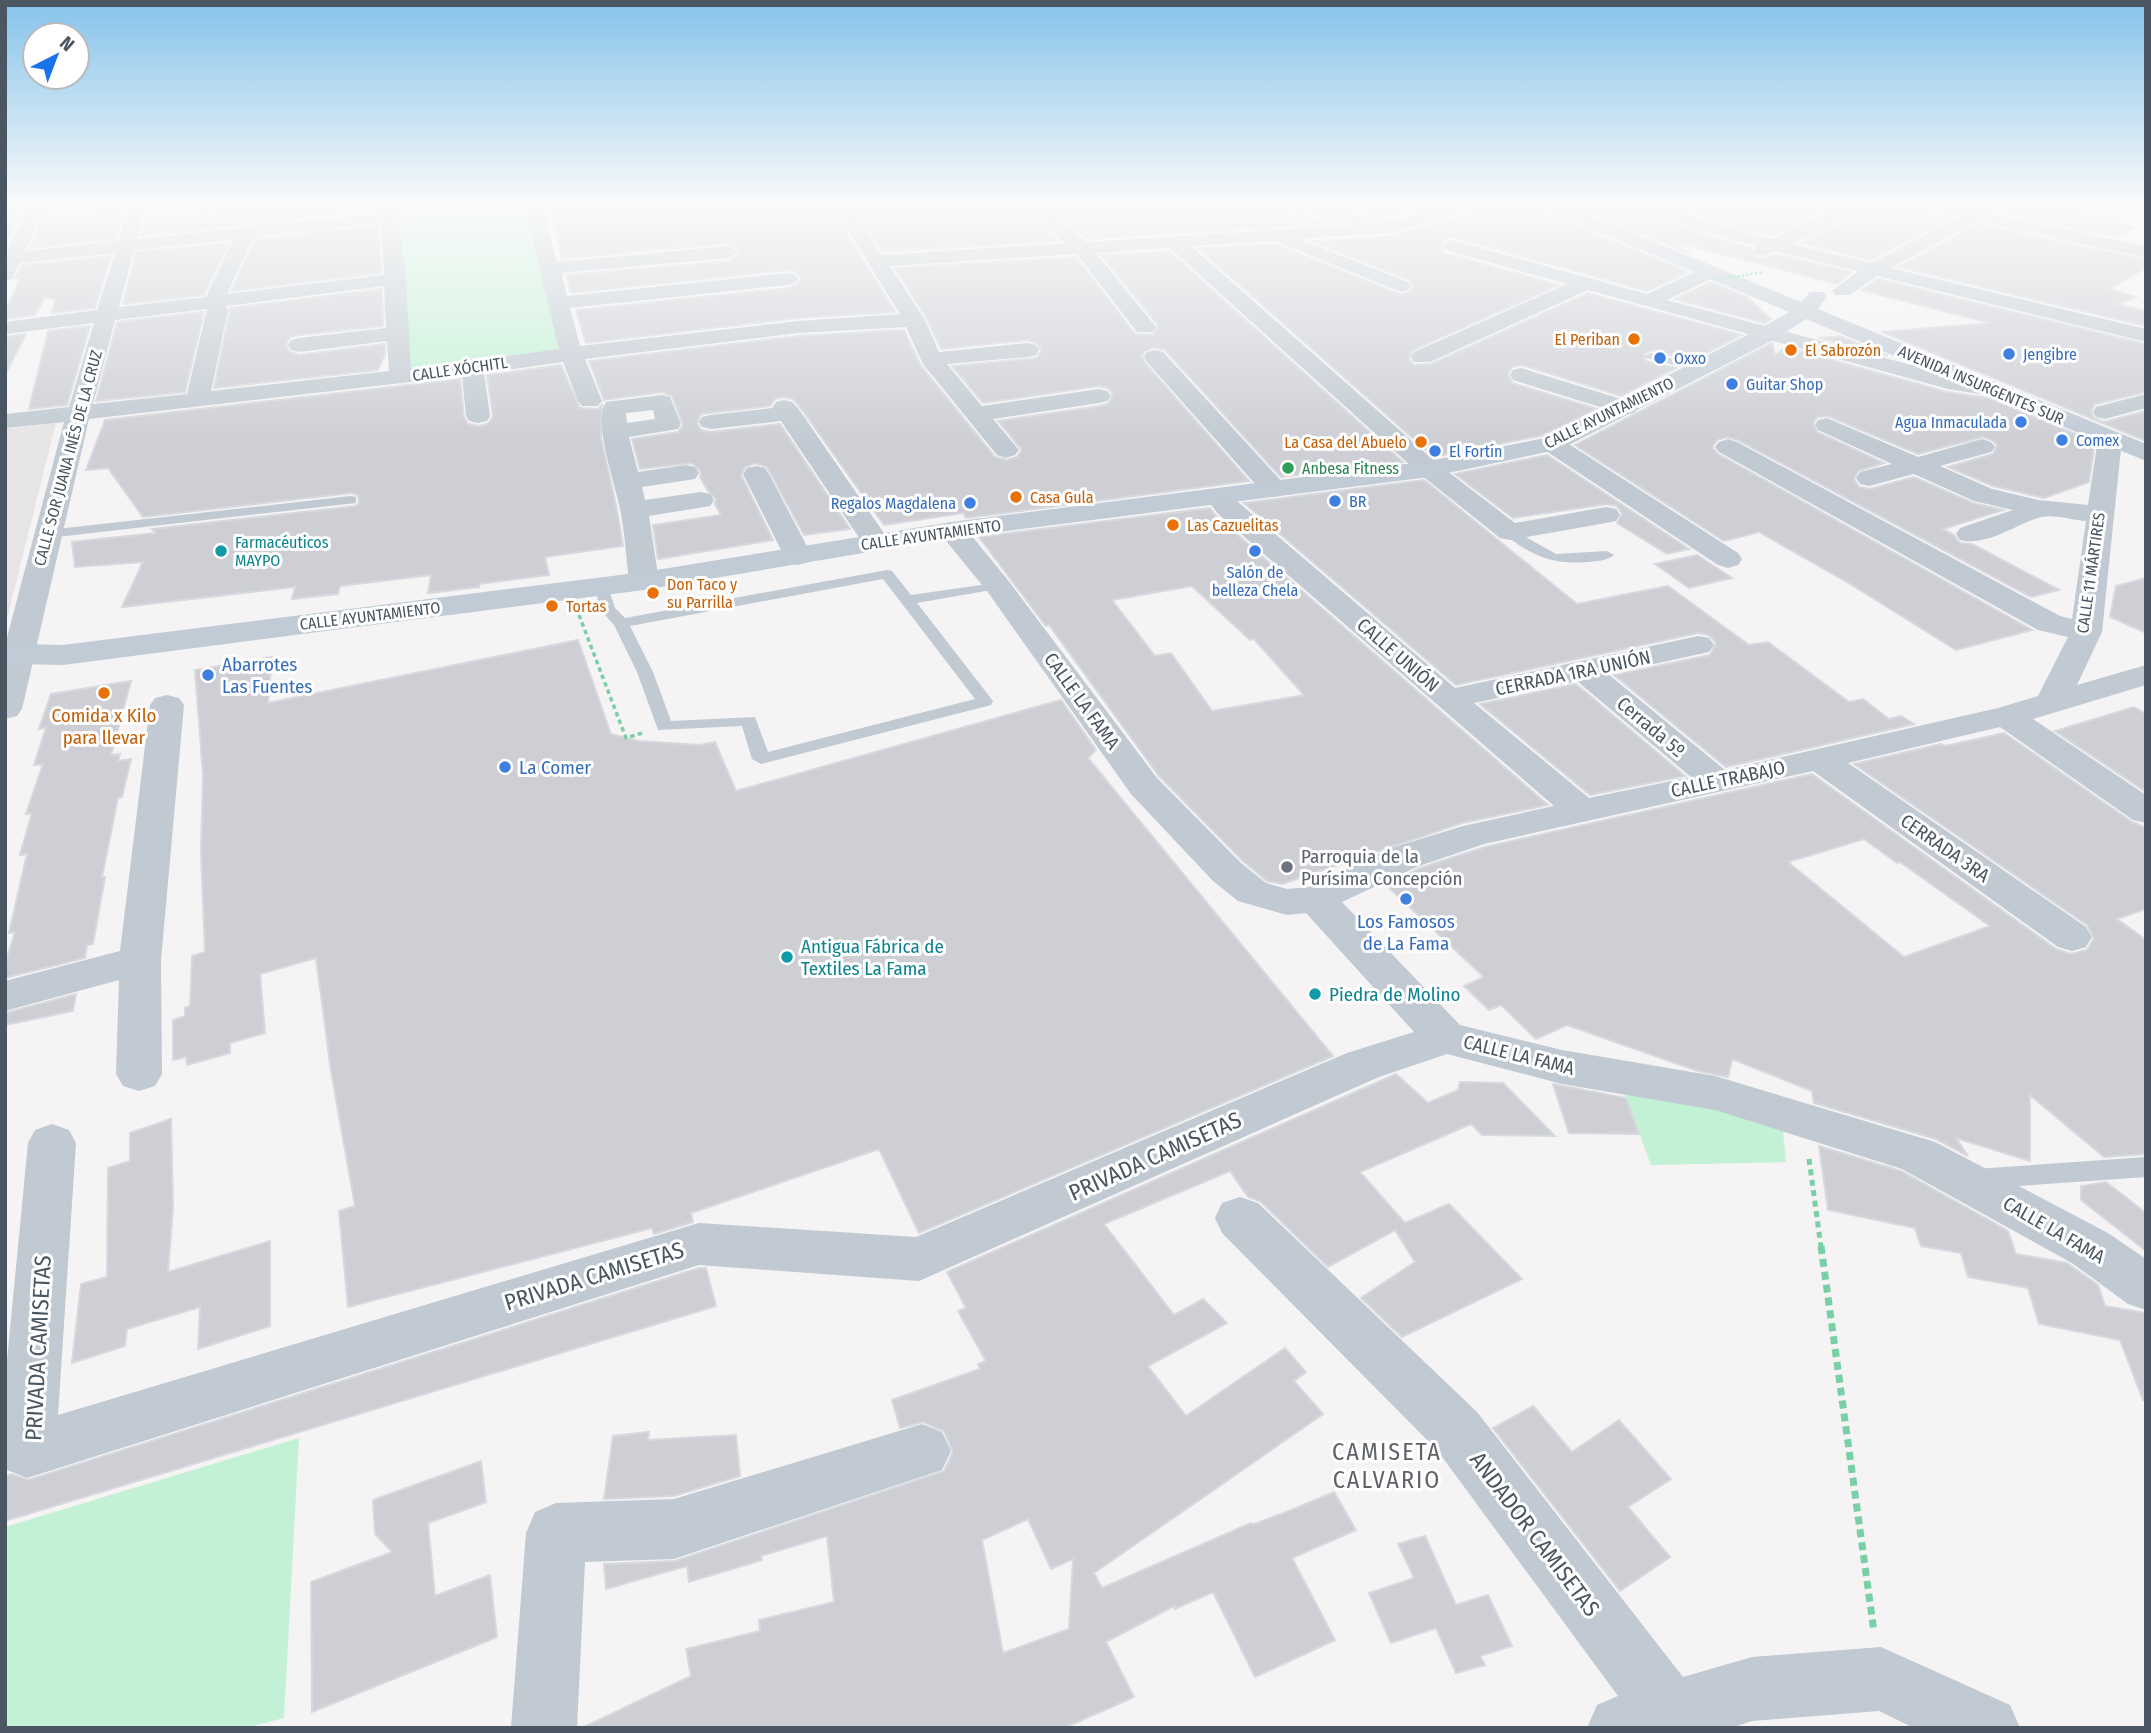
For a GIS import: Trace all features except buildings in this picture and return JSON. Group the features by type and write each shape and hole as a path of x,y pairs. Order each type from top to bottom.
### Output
{"street":[{"name":"CALLE SOR JUANA INÉS DE LA CRUZ","path":"5,709 8,657 48,534 114,284"},
{"path":"213,303 222,284"},
{"path":"5,328 359,284"},
{"path":"396,284 396,333 401,377"},
{"path":"555,284 571,353 590,401"},
{"path":"676,284 680,290"},
{"path":"559,303 740,284"},
{"path":"892,284 914,320 931,359 1006,450"},
{"path":"1110,284 1144,327"},
{"path":"1222,284 1429,469 1510,532 1606,515"},
{"path":"1396,284 1401,286"},
{"path":"1422,357 1585,284 1948,382 1992,389"},
{"path":"1648,301 1693,284"},
{"name":"AVENIDA INSURGENTES SUR","path":"1741,284 1811,304 2108,426 2146,453"},
{"name":"AVENIDA INSURGENTES SUR","path":"1767,284 1992,389 2108,426 2146,429"},
{"path":"1843,291 1853,284"},
{"path":"1930,284 2146,336"},
{"path":"197,400 218,310 213,303"},
{"name":"CALLE AYUNTAMIENTO","path":"8,657 63,654 602,587 953,530 1429,469 1552,444 1767,334 1811,304"},
{"name":"CALLE XÓCHITL","path":"5,421 401,377 571,353 797,327 914,320"},
{"path":"299,345 396,333"},
{"path":"931,359 1028,350"},
{"path":"1155,357 1274,489"},
{"path":"472,367 478,416"},
{"path":"1521,375 1626,408"},
{"path":"978,414 1099,396"},
{"path":"2108,426 2146,401"},
{"path":"717,428 789,415 876,542"},
{"path":"1827,425 1983,495 2038,508 2100,514"},
{"name":"CALLE 11 MÁRTIRES","path":"2052,702 2086,632 2108,426"},
{"path":"615,432 634,510 644,581"},
{"path":"1552,444 1728,559"},
{"path":"1728,447 2049,623 2086,632"},
{"path":"1869,478 1982,447"},
{"path":"626,481 686,473"},
{"path":"756,474 798,556"},
{"name":"CALLE UNIÓN","path":"1219,496 1228,508 1448,699 1581,810"},
{"path":"634,510 701,500"},
{"path":"1970,534 2014,520 2038,508"},
{"name":"CALLE LA FAMA","path":"953,530 997,585 1144,786 1227,872 1252,892 1287,902 1316,899 1446,1038 1562,1067 1715,1093 1918,1154 2090,1248 2146,1288"},
{"name":"CERRADA 1RA UNIÓN","path":"1448,699 1698,645"},
{"name":"Cerrada 5º","path":"1585,671 1718,782"},
{"name":"CALLE TRABAJO","path":"1316,899 1405,857 1476,834 2006,716 2146,675"},
{"path":"139,1074 141,960 167,705"},
{"path":"2006,716 2146,812"},
{"name":"CERRADA 3RA","path":"1819,759 2072,937"},
{"path":"5,996 141,960"},
{"name":"PRIVADA CAMISETAS","path":"52,1143 27,1451 699,1244 919,1259 1363,1065 1446,1038"},
{"name":"ANDADOR CAMISETAS","path":"1240,1217 1457,1431 1645,1720"},
{"path":"544,1728 556,1533 674,1529 922,1451"},
{"path":"1645,1720 1752,1689 1881,1679 1987,1728"}],"lane":[{"path":"1651,356 1696,368"},
{"path":"48,534 351,500"},
{"path":"1510,532 1538,555 1561,560 1607,555"},
{"path":"602,587 608,609 621,624 645,672 664,726 748,721 761,760 985,701 887,574 621,624"},
{"path":"905,600 997,585"},
{"path":"1964,1180 2146,1167"}],"path":[{"path":"569,591 626,738"},
{"path":"1803,1120 1881,1679"}],"shaded area":[{"path":"56,423 5,627 5,429"}],"green space":[{"path":"403,284 544,284 561,350 406,371"},
{"path":"1621,1084 1782,1123 1786,1162 1651,1165"},
{"path":"299,1438 284,1718 245,1728 5,1728 5,1527"}],"place":[{"name":"El Periban","path":"1634,339"},
{"name":"El Sabrozón","path":"1791,350"},
{"name":"Jengibre","path":"2009,354"},
{"name":"Oxxo","path":"1660,358"},
{"name":"Guitar Shop","path":"1732,384"},
{"name":"Agua Inmaculada","path":"2021,422"},
{"name":"Comex","path":"2062,440"},
{"name":"La Casa del Abuelo","path":"1421,442"},
{"name":"El Fortín","path":"1435,451"},
{"name":"Anbesa Fitness","path":"1288,468"},
{"name":"Casa Gula","path":"1016,497"},
{"name":"BR","path":"1335,501"},
{"name":"Regalos Magdalena","path":"970,503"},
{"name":"Las Cazuelitas","path":"1173,525"},
{"name":"Farmacéuticos MAYPO","path":"221,551"},
{"name":"Salón de belleza Chela","path":"1255,551"},
{"name":"Don Taco y su Parrilla","path":"653,593"},
{"name":"Tortas","path":"552,606"},
{"name":"Abarrotes Las Fuentes","path":"208,675"},
{"name":"Comida x Kilo para llevar","path":"104,693"},
{"name":"La Comer","path":"505,767"},
{"name":"Parroquia de la Purísima Concepción","path":"1287,867"},
{"name":"Los Famosos de La Fama","path":"1406,899"},
{"name":"Antigua Fábrica de Textiles La Fama","path":"787,957"},
{"name":"Piedra de Molino","path":"1315,994"}],"district":[{"name":"CAMISETA CALVARIO","path":"1387,1466"}]}
